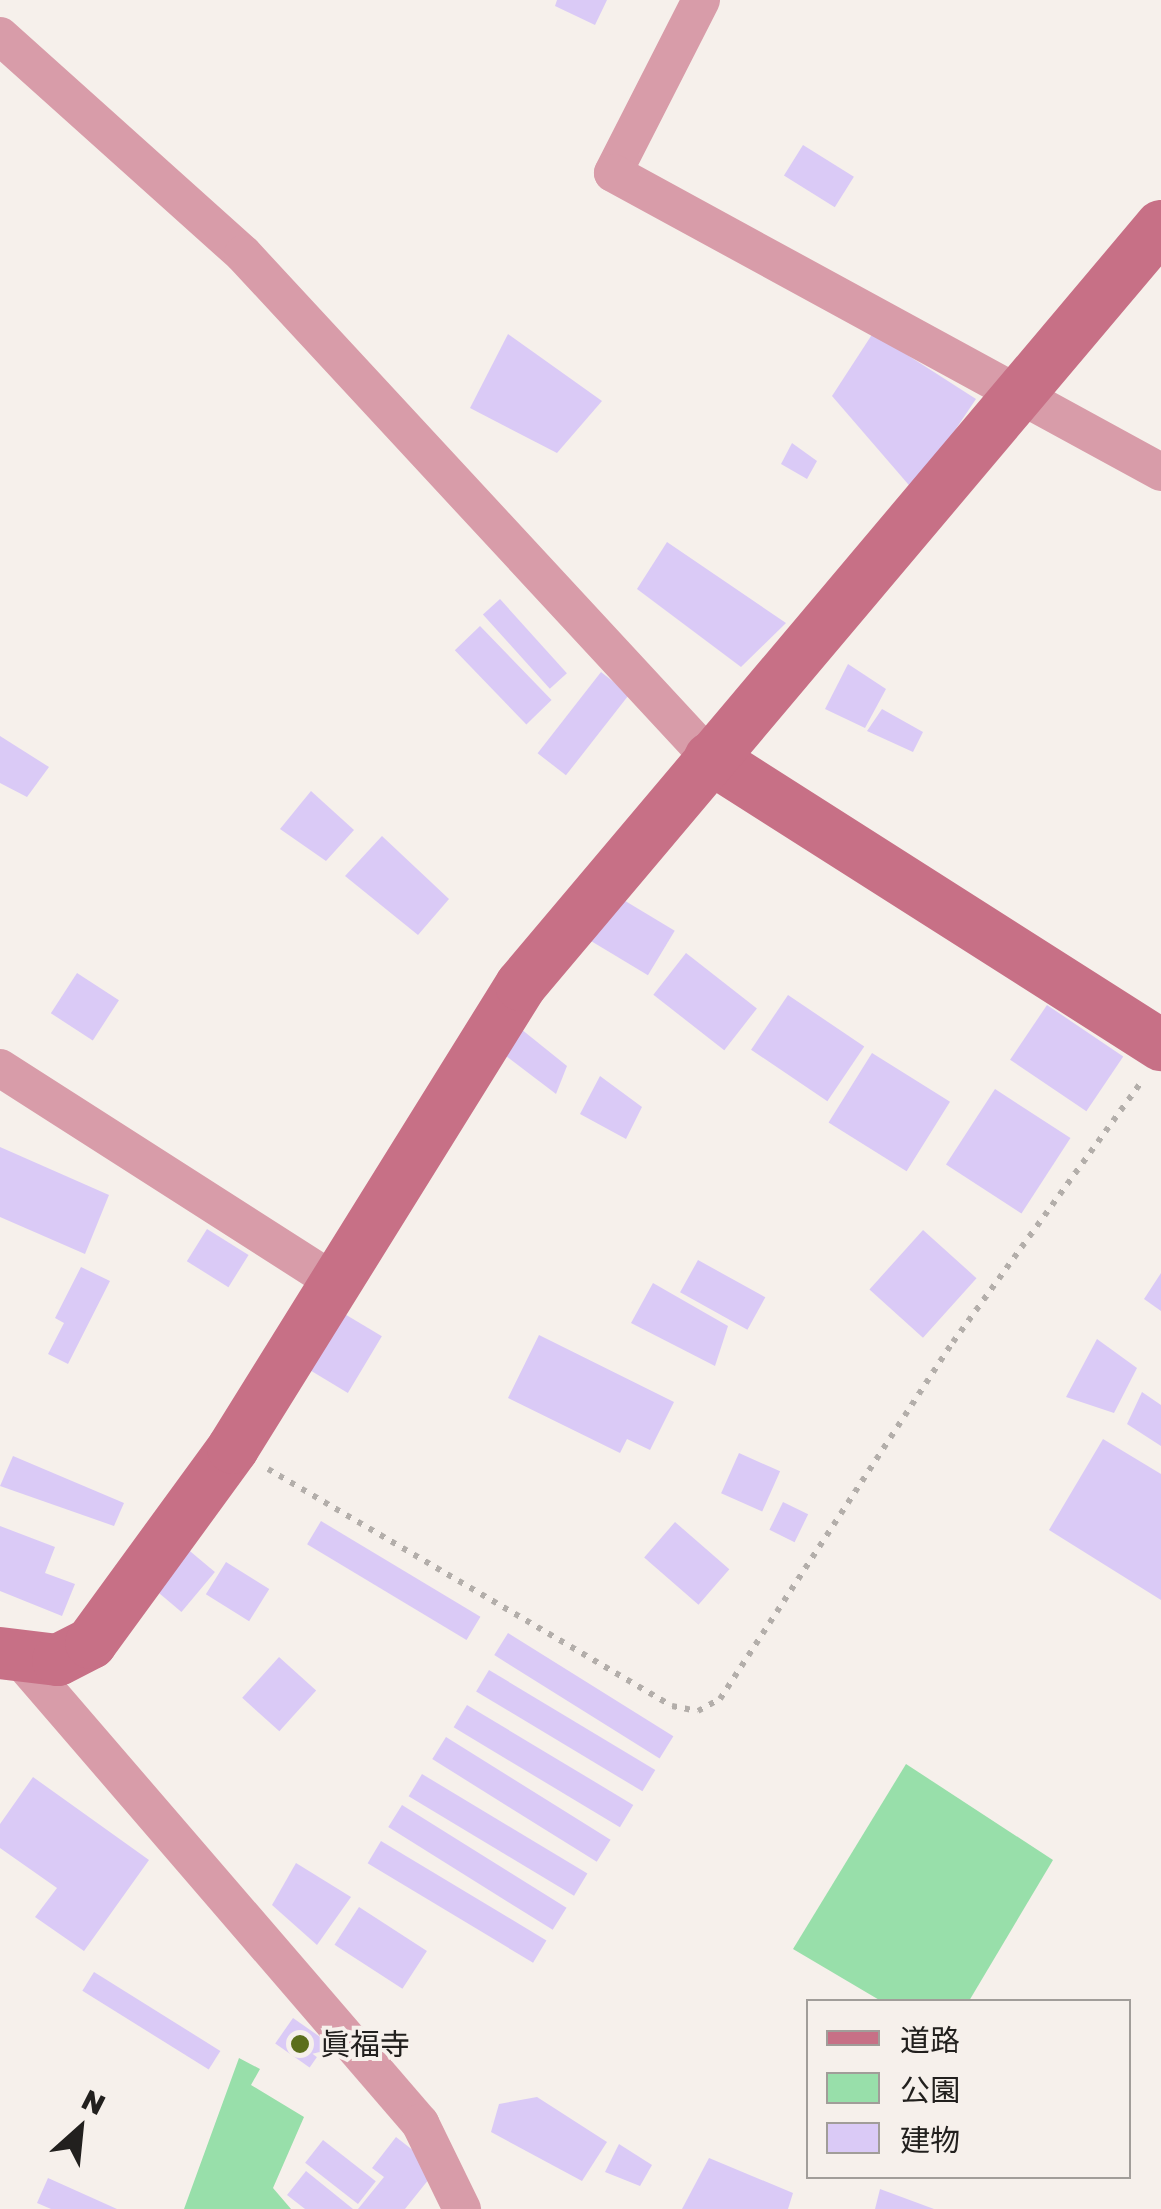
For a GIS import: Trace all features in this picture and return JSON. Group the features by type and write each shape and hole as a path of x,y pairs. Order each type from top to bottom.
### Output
{"street":[{"path":"701,0 613,173 1018,399 1161,472"},
{"path":"0,36 243,254 710,758 1155,1058"},
{"path":"10,1656 58,1660 92,1643 233,1448 520,985 1161,226"},
{"path":"0,1068 335,1282"},
{"path":"10,1656 420,2124 462,2209"}],"path":[{"path":"233,1448 672,1706 698,1710 720,1700 953,1342 1155,1058"}],"green space":[{"path":"906,1764 1053,1860 970,1999 878,1999 793,1949"},
{"path":"239,2058 260,2069 251,2085 304,2117 273,2188 291,2209 184,2209"}],"building":[{"path":"557,0 607,0 595,25 555,6"},
{"path":"803,145 854,177 835,207 784,176"},
{"path":"873,333 976,399 914,491 832,396"},
{"path":"508,334 602,401 557,453 470,408"},
{"path":"792,443 817,461 807,479 781,464"},
{"path":"667,542 786,623 741,667 637,589"},
{"path":"500,599 567,673 550,689 483,614"},
{"path":"480,626 552,700 526,724 455,650"},
{"path":"848,664 886,689 865,728 825,709"},
{"path":"601,672 629,694 566,775 538,753"},
{"path":"882,709 923,732 913,752 867,731"},
{"path":"0,736 49,767 27,797 0,783"},
{"path":"311,791 354,830 326,861 280,829"},
{"path":"382,836 449,899 418,935 345,876"},
{"path":"607,890 675,931 648,975 580,935"},
{"path":"686,953 757,1008 724,1050 653,995"},
{"path":"77,973 119,1000 93,1040 51,1013"},
{"path":"788,995 864,1046 827,1101 751,1050"},
{"path":"1047,1005 1123,1056 1086,1111 1010,1060"},
{"path":"521,1029 567,1066 556,1094 506,1056"},
{"path":"872,1053 950,1102 907,1171 829,1123"},
{"path":"600,1076 642,1107 626,1139 580,1114"},
{"path":"995,1089 1070,1138 1021,1213 946,1164"},
{"path":"0,1147 109,1195 85,1254 0,1217"},
{"path":"207,1229 249,1255 228,1287 187,1261"},
{"path":"923,1230 977,1278 923,1338 869,1289"},
{"path":"698,1260 765,1297 747,1330 680,1292"},
{"path":"81,1267 110,1281 68,1364 48,1354 64,1323 55,1318"},
{"path":"1161,1273 1161,1311 1144,1299"},
{"path":"653,1283 728,1326 715,1366 631,1323"},
{"path":"333,1307 382,1336 348,1393 299,1364"},
{"path":"539,1335 674,1402 650,1450 627,1439 620,1453 508,1398"},
{"path":"1097,1339 1137,1368 1114,1413 1066,1397"},
{"path":"1142,1392 1161,1405 1161,1446 1127,1424"},
{"path":"1103,1439 1161,1474 1161,1600 1049,1530"},
{"path":"739,1453 780,1471 762,1511 721,1493"},
{"path":"13,1456 124,1503 114,1526 0,1486"},
{"path":"783,1502 808,1514 795,1542 769,1530"},
{"path":"321,1521 480,1617 467,1640 307,1544"},
{"path":"675,1522 729,1569 699,1605 644,1557"},
{"path":"0,1526 55,1547 45,1573 75,1584 62,1616 0,1591"},
{"path":"185,1547 215,1572 181,1612 152,1587"},
{"path":"226,1562 269,1589 249,1621 206,1594"},
{"path":"508,1633 673,1736 660,1758 494,1655"},
{"path":"279,1657 316,1690 279,1731 242,1698"},
{"path":"489,1670 655,1770 642,1791 476,1691"},
{"path":"467,1705 633,1805 620,1827 454,1727"},
{"path":"446,1737 611,1840 597,1862 432,1759"},
{"path":"422,1774 587,1873 574,1896 409,1796"},
{"path":"33,1777 149,1860 84,1951 35,1917 57,1888 0,1848 0,1824"},
{"path":"402,1805 567,1908 553,1930 388,1827"},
{"path":"381,1841 546,1940 533,1963 368,1863"},
{"path":"296,1863 351,1897 317,1945 272,1905"},
{"path":"359,1907 427,1951 402,1989 334,1945"},
{"path":"94,1972 220,2051 209,2070 82,1991"},
{"path":"293,2018 327,2042 310,2067 275,2043"},
{"path":"537,2097 607,2142 582,2181 491,2132 499,2104"},
{"path":"396,2137 437,2169 405,2209 358,2209 384,2177 372,2168"},
{"path":"323,2140 376,2181 358,2204 305,2163"},
{"path":"619,2144 652,2165 640,2186 605,2172"},
{"path":"709,2158 793,2193 788,2209 682,2209"},
{"path":"306,2171 353,2209 305,2209 287,2195"},
{"path":"48,2178 117,2209 51,2209 37,2203"},
{"path":"880,2189 934,2209 875,2209"}],"place":[{"name":"眞福寺","path":"300,2044"}]}
